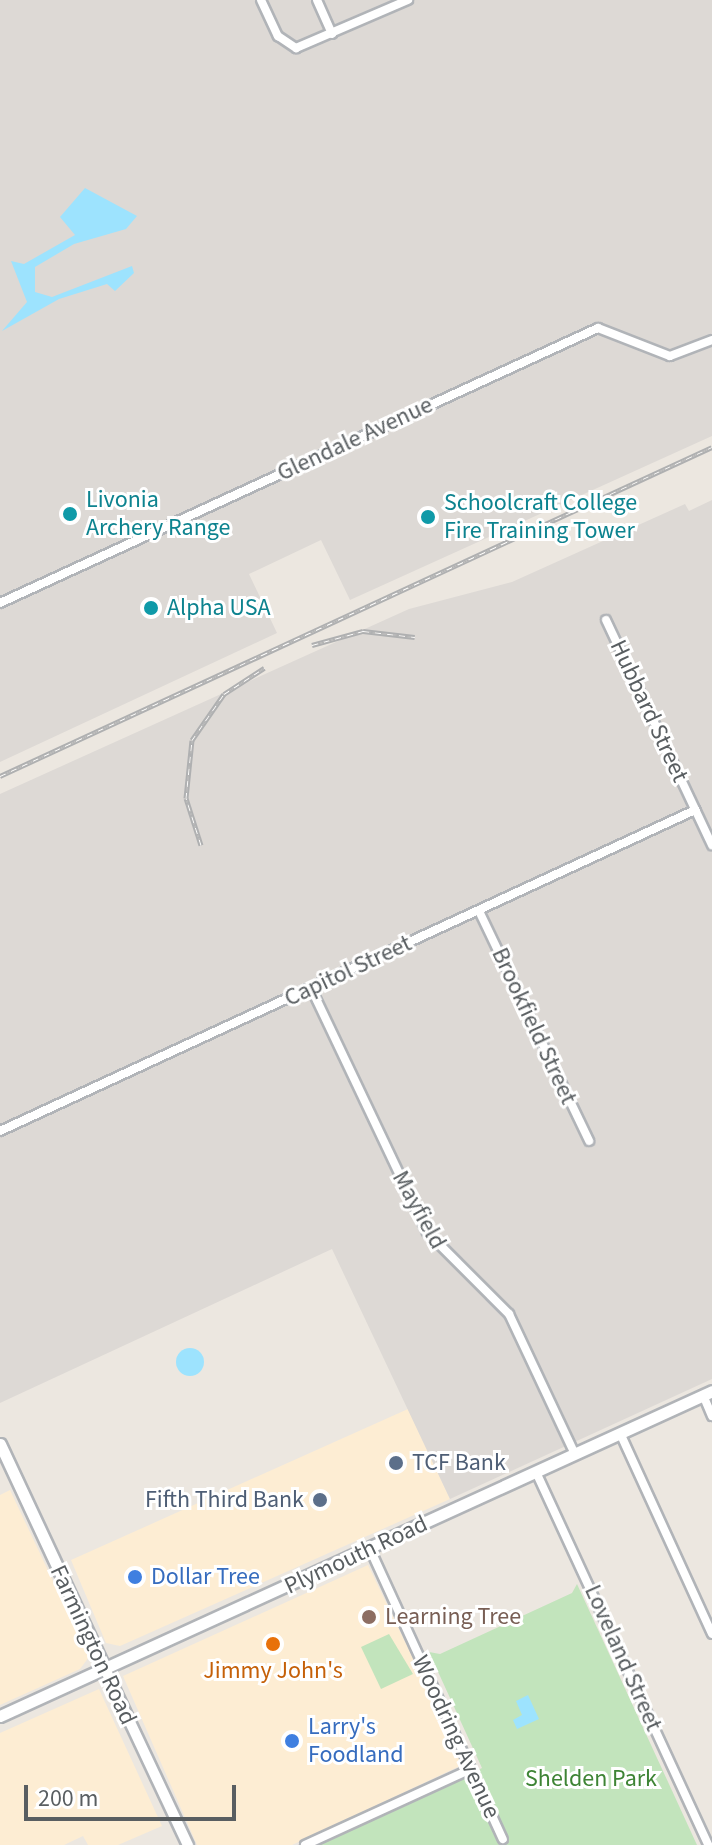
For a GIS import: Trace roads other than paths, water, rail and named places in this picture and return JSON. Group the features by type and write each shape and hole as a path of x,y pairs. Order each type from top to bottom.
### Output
{"main road":[{"name":"Plymouth Road","path":"0,1716 707,1393"},
{"name":"Farmington Road","path":"0,1444 105,1669"}],"street":[{"path":"261,0 282,41 307,46 408,0"},
{"path":"317,0 332,34"},
{"name":"Glendale Avenue","path":"0,603 598,328 623,332 670,356 712,340"},
{"name":"Hubbard Street","path":"606,620 712,845"},
{"name":"Capitol Street","path":"0,1131 695,810"},
{"name":"Brookfield Street","path":"479,911 589,1141"},
{"name":"Mayfield","path":"311,988 427,1232 509,1314 575,1454"},
{"path":"707,1393 712,1416"},
{"path":"620,1433 712,1634"},
{"name":"Loveland Street","path":"536,1472 708,1845"},
{"name":"Woodring Avenue","path":"370,1549 503,1839"},
{"name":"Farmington Road","path":"105,1669 188,1845"},
{"path":"305,1845 471,1769"}],"water":[{"path":"85,188 137,216 126,229 74,244 35,267 35,292 52,297 132,266 134,273 115,291 107,284 59,299 2,331 27,302 11,261 24,264 75,235 60,217"},
{"path":"190,1348 200,1352 204,1362 200,1372 190,1376 180,1372 176,1362 180,1352"},
{"path":"528,1695 539,1719 517,1729 513,1720 522,1715 516,1701"}],"railway":[{"path":"0,776 712,447"},
{"path":"312,645 363,631 415,637"},
{"path":"201,845 186,798 192,740 224,694 264,668"}],"place":[{"name":"Livonia Archery Range","path":"70,514"},
{"name":"Schoolcraft College Fire Training Tower","path":"428,517"},
{"name":"Alpha USA","path":"151,608"},
{"name":"TCF Bank","path":"396,1463"},
{"name":"Fifth Third Bank","path":"320,1500"},
{"name":"Dollar Tree","path":"135,1577"},
{"name":"Learning Tree","path":"369,1617"},
{"name":"Jimmy John's","path":"273,1644"},
{"name":"Larry's Foodland","path":"292,1741"}],"park label":[{"name":"Shelden Park","path":"591,1779"}]}
